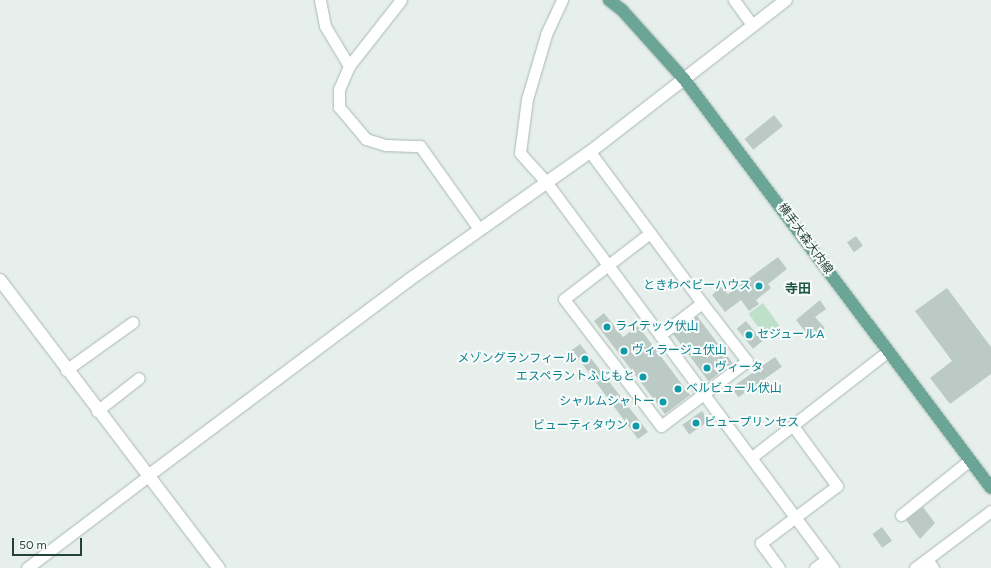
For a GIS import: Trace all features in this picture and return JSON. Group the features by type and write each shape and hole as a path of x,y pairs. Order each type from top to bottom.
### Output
{"main road":[{"name":"横手大森大内線","path":"609,0 626,15 684,79 991,488"}],"street":[{"path":"320,0 325,26 349,66"},
{"path":"401,0 349,66 339,89 339,107 366,139 386,145 420,146 479,229"},
{"path":"562,0 546,35 527,99 520,153 547,183 830,564 815,568"},
{"path":"734,0 752,25"},
{"path":"27,568 479,229 590,152 786,0"},
{"path":"590,152 747,361 662,426 564,299 650,233"},
{"path":"0,280 66,370 219,568"},
{"path":"660,335 702,303"},
{"path":"66,370 133,322"},
{"path":"752,457 888,351"},
{"path":"97,410 139,378"},
{"path":"779,568 761,543 837,486 793,426"},
{"path":"901,515 970,460"},
{"path":"916,568 930,564 991,511"}],"green space":[{"path":"763,303 780,326 765,337 748,314"}],"building":[{"path":"774,115 783,126 753,150 744,139"},
{"path":"856,236 863,246 854,252 847,242"},
{"name":"ときわベビーハウス","path":"778,257 787,269 768,284 771,288 756,300 759,304 749,311 741,300 725,312 712,295 721,287 728,294"},
{"path":"947,288 991,347 991,374 950,404 930,378 952,361 915,311"},
{"path":"820,300 826,309 815,317 825,328 811,339 796,320"},
{"path":"604,313 623,337 638,326 690,395 665,414 594,321"},
{"path":"697,316 733,363 709,381 673,334"},
{"name":"セジュールA","path":"746,321 762,341 753,349 737,329"},
{"path":"580,344 648,432 638,439 572,350"},
{"path":"775,357 782,367 738,397 732,387"},
{"name":"ビュープリンセス","path":"702,411 709,421 689,435 682,425"},
{"path":"923,507 935,523 920,539 906,520"},
{"path":"882,527 892,541 882,548 872,534"}],"place":[{"name":"ときわベビーハウス","path":"759,286"},
{"name":"ライテック伏山","path":"607,327"},
{"name":"セジュールA","path":"749,335"},
{"name":"ヴィラージュ伏山","path":"624,351"},
{"name":"メゾングランフィール","path":"585,359"},
{"name":"ヴィータ","path":"707,368"},
{"name":"エスペラントふじもと","path":"643,377"},
{"name":"ベルビュール伏山","path":"678,389"},
{"name":"シャルムシャトー","path":"663,402"},
{"name":"ビュープリンセス","path":"696,423"},
{"name":"ビューティタウン","path":"636,426"}],"district":[{"name":"寺田","path":"798,289"}]}
